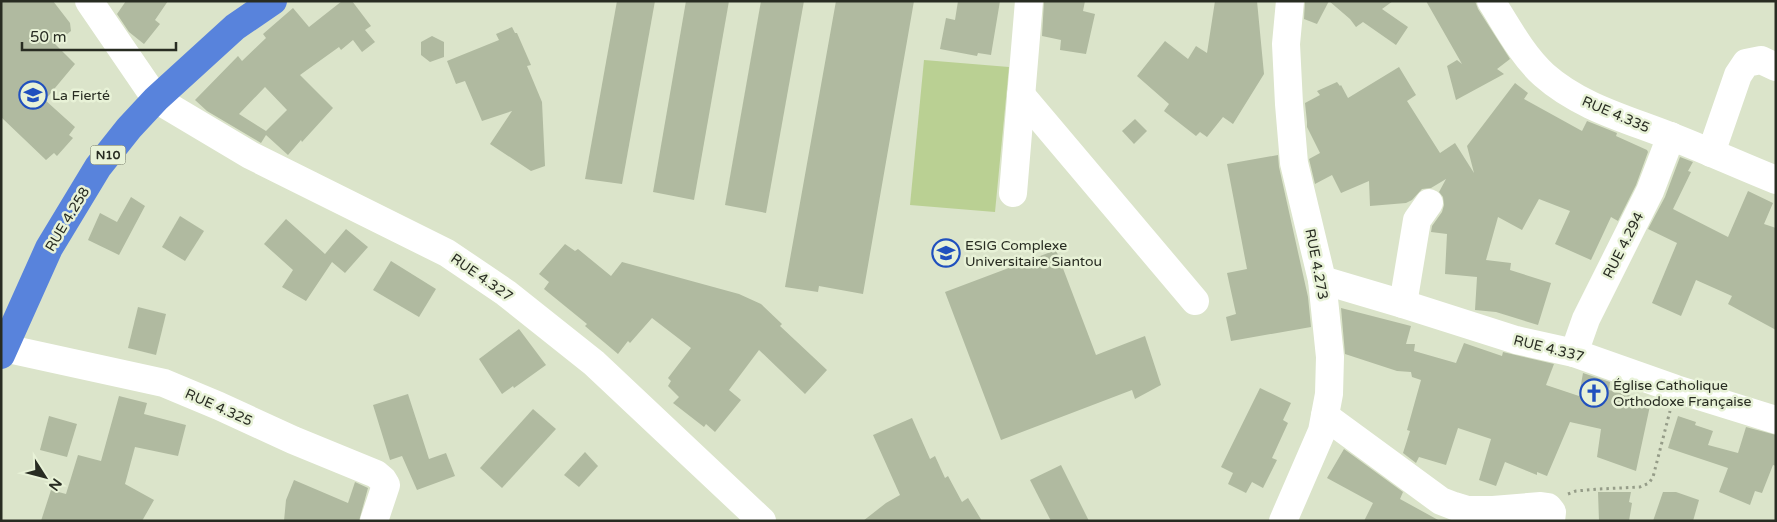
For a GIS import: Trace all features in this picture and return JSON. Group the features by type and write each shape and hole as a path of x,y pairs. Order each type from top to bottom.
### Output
{"highway":[{"name":"RUE 4.258","path":"3,351 49,248 98,167 129,128 156,99 236,27 273,1"}],"street":[{"path":"89,1 156,99"},
{"path":"1013,193 1029,1"},
{"name":"RUE 4.273","path":"1283,521 1322,431 1328,394 1330,357 1322,280 1294,163 1286,44 1290,1"},
{"name":"RUE 4.335","path":"1491,1 1529,58 1544,75 1564,90 1596,108 1671,136 1776,180"},
{"path":"1711,154 1738,75 1746,63 1761,60 1776,67"},
{"path":"1021,95 1195,301"},
{"name":"RUE 4.327","path":"156,99 250,155 447,253 506,293 594,363 762,521"},
{"name":"RUE 4.294","path":"1574,353 1586,319 1650,191 1671,136"},
{"path":"1403,304 1417,220 1429,203"},
{"name":"RUE 4.337","path":"1322,280 1516,340 1574,353 1776,420"},
{"name":"RUE 4.325","path":"3,351 164,383 376,474 386,485 374,521"},
{"path":"1325,416 1441,500 1454,506 1466,510 1541,506 1548,507 1552,516"}],"path":[{"path":"1552,516 1568,494 1576,491 1599,488 1640,487 1649,483 1653,478 1676,388"}],"green space":[{"path":"924,60 1009,67 995,212 910,205"}],"building":[{"path":"1,1 53,1 70,23 71,31 55,44 75,64 45,100 75,127 69,135 73,138 57,156 54,153 46,160 1,117"},
{"path":"126,1 168,1 155,20 160,24 144,44 129,32 117,14"},
{"path":"342,1 352,1 371,26 365,30 375,42 362,52 353,40 341,50 339,47 300,75 333,108 288,155 266,135 261,143 207,111 195,100 238,56 242,61 266,38 263,34 293,8 309,27","holes":["265,87 287,110 266,131 239,114"]},
{"path":"617,1 655,1 622,184 585,179"},
{"path":"686,1 729,1 694,200 653,192"},
{"path":"761,1 804,1 766,213 725,205"},
{"path":"836,1 914,1 863,294 819,286 818,292 785,287"},
{"path":"958,1 1000,1 991,55 978,53 977,56 940,49 946,18 955,20"},
{"path":"1044,1 1085,1 1083,11 1095,14 1086,54 1060,50 1061,40 1042,36"},
{"path":"1215,1 1257,1 1264,74 1233,124 1223,117 1207,137 1200,132 1196,136 1164,111 1169,104 1137,76 1165,41 1188,59 1196,46 1207,53"},
{"path":"1305,1 1329,1 1317,24 1304,19"},
{"path":"1329,1 1393,1 1382,9 1408,27 1396,45 1363,22 1356,27 1350,19"},
{"path":"1426,1 1475,1 1478,9 1510,59 1497,69 1504,74 1456,100 1447,66 1457,60 1462,64"},
{"path":"512,27 515,33 517,33 531,65 527,66 542,102 545,166 531,171 490,144 512,111 482,121 465,81 456,84 447,61 499,40 496,34"},
{"path":"432,36 444,42 444,57 430,62 421,55 421,42"},
{"path":"1399,67 1416,95 1407,101 1440,153 1455,143 1474,173 1467,146 1515,83 1528,93 1524,99 1582,131 1587,121 1617,133 1616,136 1647,150 1648,152 1636,185 1618,221 1611,217 1591,260 1555,244 1570,211 1539,199 1522,230 1498,217 1486,260 1511,263 1510,270 1551,283 1538,325 1496,312 1475,310 1477,277 1445,274 1447,234 1431,232 1432,226 1442,212 1444,205 1443,197 1439,192 1446,179 1431,188 1422,189 1412,200 1406,203 1370,206 1369,181 1341,193 1332,175 1315,184 1309,159 1320,153 1307,127 1305,103 1320,95 1317,91 1337,82 1341,85 1348,98"},
{"path":"1135,119 1147,131 1134,144 1122,131"},
{"path":"1278,155 1279,167 1308,297 1311,327 1231,341 1226,317 1236,314 1227,273 1247,269 1227,164"},
{"path":"1680,157 1693,162 1688,171 1691,172 1673,209 1728,237 1748,191 1773,203 1764,224 1776,228 1776,330 1728,304 1732,296 1696,280 1681,316 1652,303 1677,243 1648,229 1665,197"},
{"path":"131,197 145,206 119,255 88,240 100,213 117,222"},
{"path":"180,216 204,231 185,261 162,247"},
{"path":"286,219 325,254 346,229 368,247 345,273 332,262 306,301 282,287 293,270 264,244"},
{"path":"565,244 575,251 578,249 611,276 622,262 739,294 761,304 782,324 780,326 827,370 805,394 759,350 729,390 741,400 715,432 706,424 704,427 673,403 679,397 668,386 671,381 668,378 691,348 652,318 630,343 628,341 618,354 585,326 587,324 544,289 549,282 539,274"},
{"path":"1056,250 1096,355 1145,336 1161,385 1135,399 1132,390 1001,440 945,292"},
{"path":"391,261 436,289 419,317 373,290"},
{"path":"138,307 166,314 156,355 128,348"},
{"path":"1341,308 1411,326 1406,344 1415,344 1414,351 1456,363 1464,343 1502,356 1503,352 1554,364 1546,385 1579,396 1583,373 1610,382 1609,390 1651,401 1636,471 1597,457 1601,429 1570,422 1547,476 1537,472 1537,475 1505,462 1496,486 1479,480 1491,439 1458,428 1446,465 1419,457 1416,463 1403,453 1410,431 1407,430 1421,380 1412,377 1411,372 1397,371 1345,354"},
{"path":"519,329 546,365 514,388 513,386 502,394 479,359"},
{"path":"1260,388 1291,403 1283,420 1288,423 1272,458 1277,460 1263,488 1252,482 1246,493 1228,484 1233,473 1221,467"},
{"path":"408,394 429,459 446,453 455,476 417,490 402,456 390,460 373,405"},
{"path":"119,396 147,403 144,414 186,425 178,456 135,447 125,484 154,500 142,521 41,521 51,490 66,494 78,455 101,461"},
{"path":"533,409 556,429 502,488 480,468"},
{"path":"49,416 77,424 67,457 40,450"},
{"path":"1678,416 1696,422 1695,425 1713,431 1708,445 1738,453 1746,427 1776,435 1776,466 1773,465 1762,493 1755,491 1750,505 1719,492 1728,468 1668,448"},
{"path":"912,418 930,459 935,456 945,478 948,476 962,502 968,498 982,521 863,521 886,503 900,495 873,435"},
{"path":"1344,449 1403,492 1400,499 1440,521 1364,521 1373,503 1327,478"},
{"path":"585,452 598,466 579,487 564,475"},
{"path":"1061,465 1089,521 1051,521 1030,480"},
{"path":"294,480 348,503 355,482 368,488 359,521 284,521 286,500"},
{"path":"1598,492 1631,492 1629,502 1632,503 1629,521 1599,521"},
{"path":"1663,492 1676,492 1699,500 1693,521 1653,521"}],"place":[{"name":"La Fierté","path":"33,95"},
{"name":"ESIG Complexe Universitaire Siantou","path":"946,253"},
{"name":"Église Catholique Orthodoxe Française","path":"1594,393"}]}
